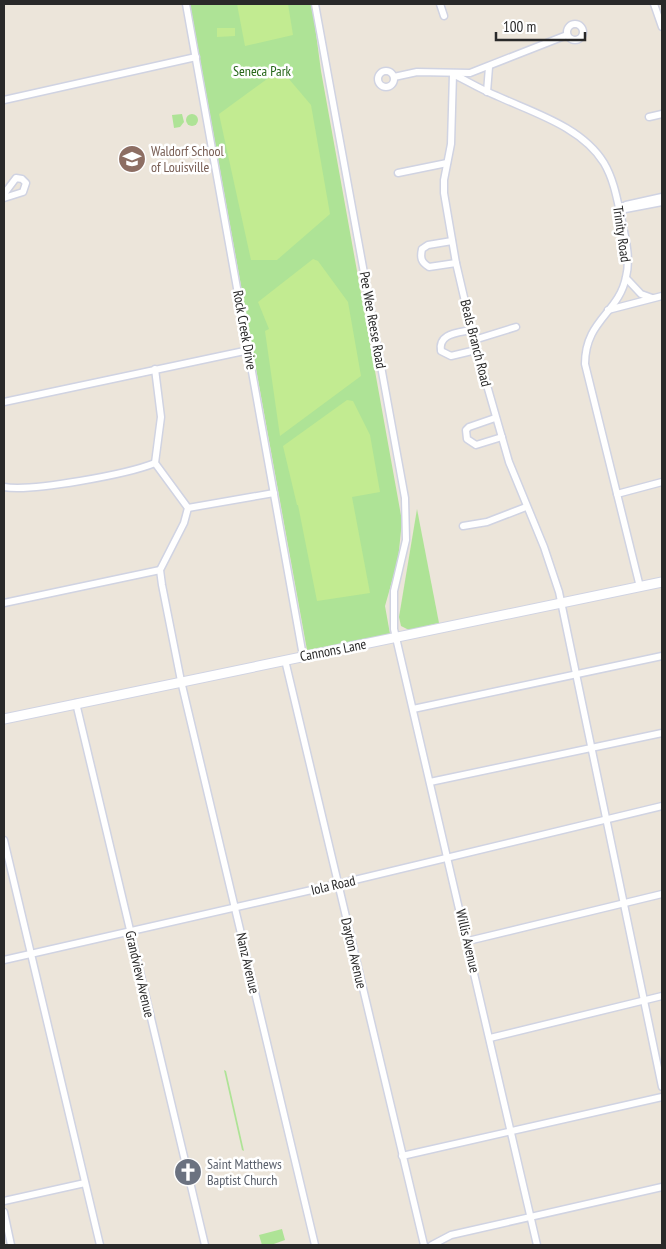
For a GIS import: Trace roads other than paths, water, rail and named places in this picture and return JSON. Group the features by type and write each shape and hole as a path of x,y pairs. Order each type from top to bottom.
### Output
{"main road":[{"name":"Cannons Lane","path":"4,719 662,582"}],"street":[{"name":"Rock Creek Drive","path":"186,4 302,656"},
{"name":"Pee Wee Reese Road","path":"315,4 406,510 406,540 392,604 396,637"},
{"path":"440,4 444,16"},
{"path":"654,4 662,27"},
{"path":"394,77 417,72 470,73 489,67 545,42 567,35"},
{"path":"4,100 196,57"},
{"path":"487,92 489,67"},
{"name":"Trinity Road","path":"453,74 487,92 567,128 591,147 607,169 628,250 626,278 618,296 596,324 589,339 585,364 640,587"},
{"name":"Beals Branch Road","path":"453,74 452,132 444,193 456,263 476,350 495,418 526,507 553,573 561,603 662,1087"},
{"path":"648,117 662,114"},
{"path":"398,173 447,163"},
{"path":"4,194 16,178 22,179 26,183 24,192 4,198"},
{"path":"619,210 626,205 662,197"},
{"path":"619,210 662,202"},
{"path":"452,241 428,245 422,249 420,256 422,263 429,267 456,263"},
{"path":"626,278 641,294 652,298"},
{"path":"608,310 662,296"},
{"path":"474,340 516,327"},
{"path":"471,330 445,337 441,341 441,351 451,356 476,350"},
{"path":"4,402 249,350"},
{"path":"155,369 161,417 155,463 188,508"},
{"path":"495,418 469,426 466,430 467,439 476,444 502,437"},
{"path":"4,487 40,486 134,470 155,463"},
{"path":"617,494 662,482"},
{"path":"188,508 274,492"},
{"path":"462,526 487,522 526,507"},
{"path":"4,603 160,570 184,523 188,508"},
{"name":"Nanz Avenue","path":"160,570 181,681 315,1245"},
{"name":"Willis Avenue","path":"396,637 537,1245"},
{"path":"413,709 662,656"},
{"name":"Dayton Avenue","path":"285,660 424,1245"},
{"name":"Grandview Avenue","path":"76,703 205,1245"},
{"path":"430,782 662,733"},
{"name":"Iola Road","path":"4,960 234,906 338,884 662,806"},
{"path":"4,840 100,1245"},
{"path":"468,941 662,894"},
{"path":"490,1038 662,996"},
{"path":"402,1156 662,1097"},
{"path":"4,1202 85,1183"},
{"path":"432,1245 451,1235 662,1187"},
{"path":"4,1212 11,1245"}],"place":[{"name":"Waldorf School of Louisville","path":"132,159"},
{"name":"Saint Matthews Baptist Church","path":"188,1172"}],"park label":[{"name":"Seneca Park","path":"262,71"}]}
